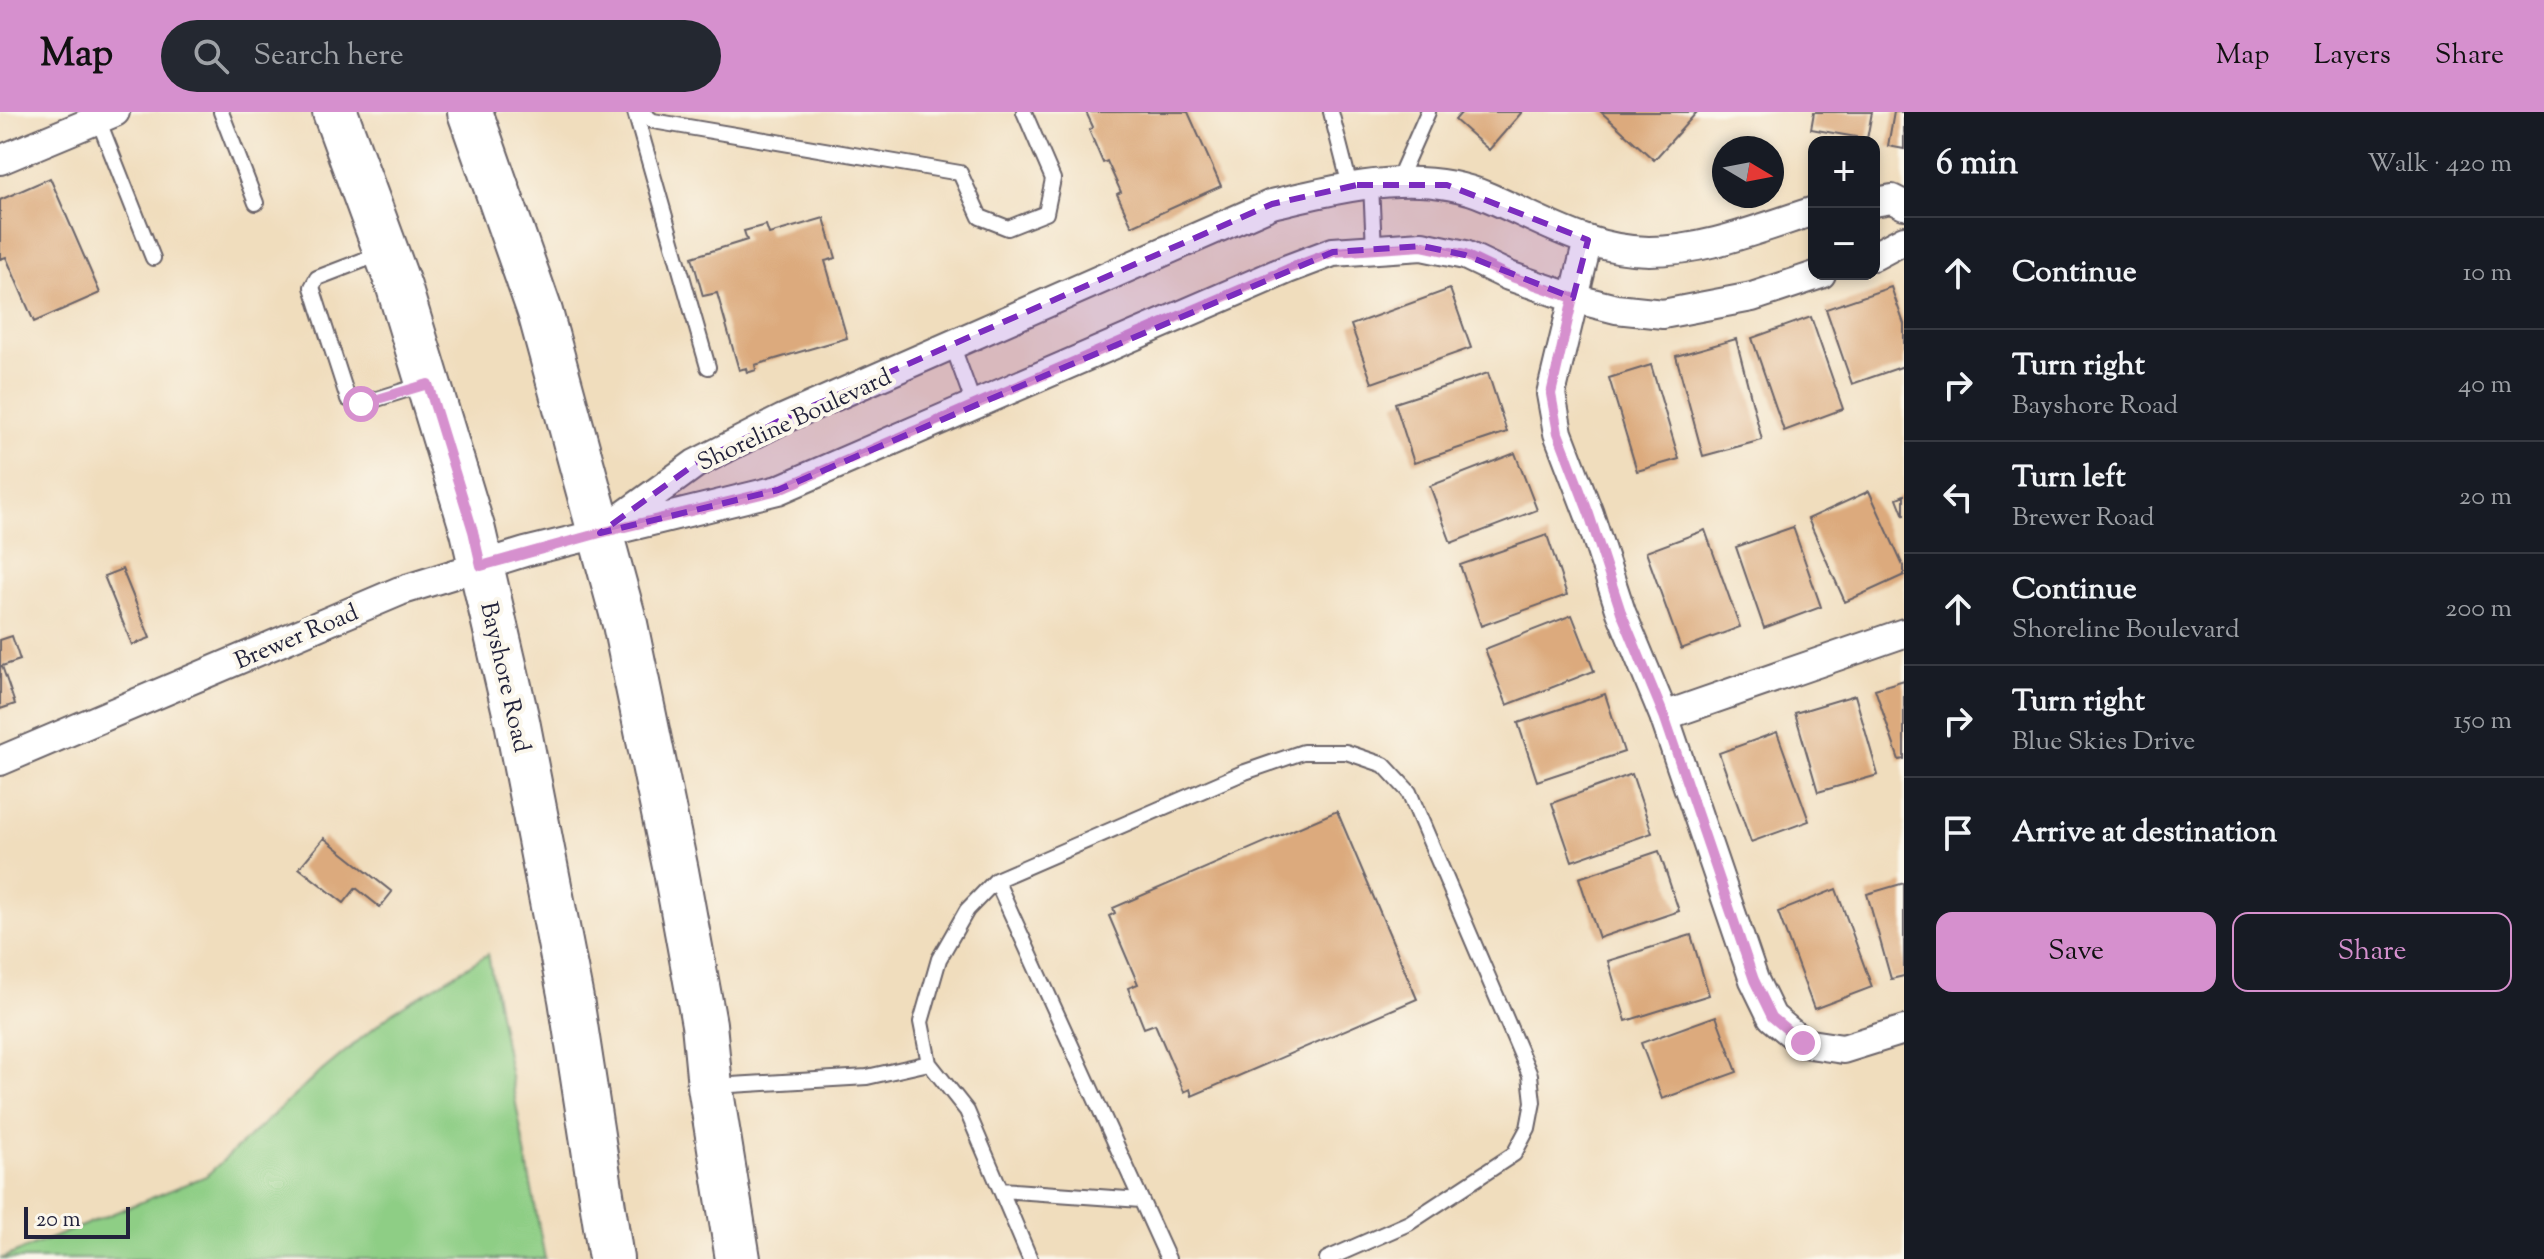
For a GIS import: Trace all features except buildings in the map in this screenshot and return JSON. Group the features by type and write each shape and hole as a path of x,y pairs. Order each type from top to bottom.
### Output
{"main road":[{"name":"Bayshore Road","path":"335,112 387,252 473,531 517,721 571,999 611,1259"},
{"path":"470,112 540,312 625,624 704,1024 710,1086 738,1259"}],"street":[{"path":"0,160 106,116"},
{"name":"Shoreline Boulevard","path":"600,533 695,464 783,419 953,347 1272,204 1373,184 1447,185 1486,196 1520,214 1588,240 1646,251 1693,249 1808,213"},
{"path":"1880,201 1892,199 1904,205"},
{"path":"1588,240 1551,394 1558,433 1621,612 1664,716 1754,980 1772,1017 1803,1043 1843,1049 1904,1030"},
{"path":"1880,253 1904,240"},
{"name":"Shoreline Boulevard","path":"600,533 778,490 1333,252 1422,246 1465,255 1509,276 1573,298 1616,309 1663,314 1752,297 1808,278"},
{"name":"Brewer Road","path":"0,761 400,591 600,533"},
{"path":"1664,716 1904,633"}],"lane":[{"path":"221,112 256,203"},
{"path":"638,112 653,121 960,173 980,217 1008,228 1046,213 1053,179 1024,112"},
{"path":"638,112 708,367"},
{"path":"1331,112 1373,184 1374,249"},
{"path":"1373,184 1428,112"},
{"path":"106,116 153,258"},
{"path":"387,252 317,278 312,287 316,301 348,399 361,404 428,384"},
{"path":"953,347 974,405"},
{"path":"1030,1259 967,1111 929,1063 921,1022 939,959 967,910 996,880 1245,772 1303,752 1346,752 1384,765 1409,792 1530,1075 1533,1102 1528,1128 1514,1154 1409,1223 1327,1259"},
{"path":"996,880 1168,1259"},
{"path":"710,1086 867,1077 929,1063"},
{"path":"1001,1190 1141,1200"}],"highlighted area":[{"path":"1357,185 1447,185 1588,240 1573,298 1465,255 1422,246 1333,252 778,490 600,533 695,464 783,419 1272,204"}],"green space":[{"path":"488,954 545,1259 0,1259 206,1176 317,1075 393,1012"}],"route":[{"path":"361,404 428,384 481,566 525,552 778,490 1333,252 1422,246 1465,255 1509,276 1573,298 1551,394 1558,433 1621,612 1664,716 1754,980 1772,1017 1803,1043"}]}
